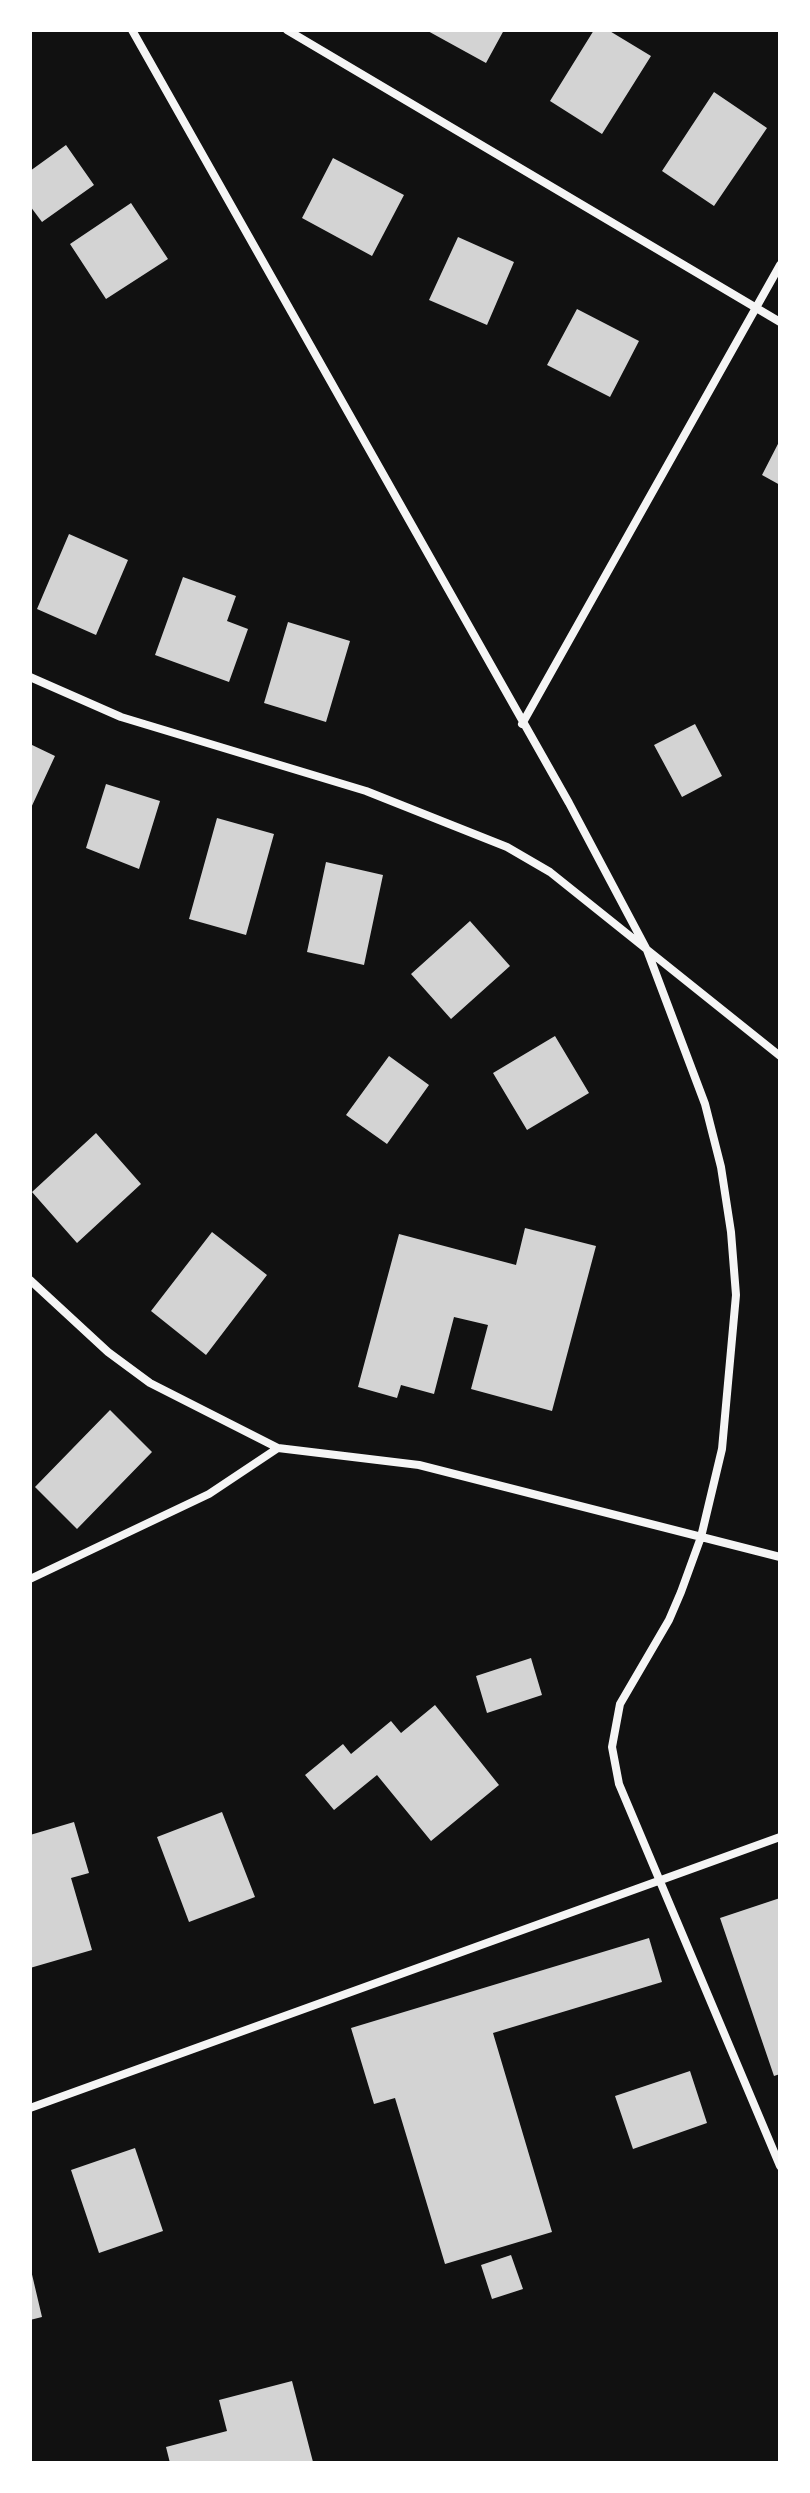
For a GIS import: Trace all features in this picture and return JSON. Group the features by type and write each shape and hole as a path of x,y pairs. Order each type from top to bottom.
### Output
{"street":[{"path":"132,30 647,950 705,1104 721,1167 736,1295 727,1405 716,1484 701,1537 669,1620 630,1684 614,1722 614,1768 780,2166"},
{"path":"287,30 780,322"},
{"path":"522,724 780,265"},
{"path":"30,677 121,717 366,791 483,836 550,872 780,1056"},
{"path":"30,1280 108,1352 150,1383 278,1448 419,1465 780,1557"},
{"path":"30,1579 209,1494 278,1448"},
{"path":"30,2108 780,1837"}],"building":[{"path":"426,30 504,30 486,63"},
{"path":"594,30 608,30 651,56 602,134 550,101"},
{"path":"714,92 767,128 714,206 662,171"},
{"path":"66,145 94,185 42,222 30,206 30,171"},
{"path":"333,158 404,195 372,256 302,218"},
{"path":"131,203 168,259 106,299 70,244"},
{"path":"458,237 514,262 487,325 429,300"},
{"path":"577,309 639,341 610,397 547,365"},
{"path":"780,440 780,485 762,475"},
{"path":"69,534 128,560 96,635 37,609"},
{"path":"183,577 236,596 227,621 248,629 229,682 155,655"},
{"path":"288,622 350,641 326,722 264,703"},
{"path":"695,724 722,776 682,797 654,745"},
{"path":"30,744 55,756 30,810"},
{"path":"106,784 160,801 139,869 86,848"},
{"path":"217,818 274,834 246,935 189,919"},
{"path":"326,862 383,875 364,965 307,952"},
{"path":"470,921 510,966 451,1019 411,974"},
{"path":"555,1036 589,1093 527,1130 493,1073"},
{"path":"389,1056 429,1085 387,1144 346,1115"},
{"path":"96,1133 141,1184 77,1243 32,1192"},
{"path":"525,1228 596,1246 552,1411 471,1389 488,1325 454,1317 434,1394 401,1385 397,1398 358,1387 399,1234 516,1265"},
{"path":"212,1232 267,1275 206,1355 151,1311"},
{"path":"110,1410 152,1452 77,1529 35,1487"},
{"path":"531,1658 542,1695 487,1713 476,1676"},
{"path":"435,1705 499,1785 431,1841 377,1775 334,1810 305,1775 343,1744 351,1754 391,1721 401,1733"},
{"path":"222,1812 255,1897 189,1922 157,1837"},
{"path":"74,1822 89,1873 71,1878 92,1950 30,1968 30,1835"},
{"path":"780,1898 780,2074 774,2076 720,1918"},
{"path":"649,1938 662,1982 493,2033 552,2232 445,2264 395,2098 374,2104 351,2028"},
{"path":"690,2071 707,2123 633,2149 615,2096"},
{"path":"135,2148 163,2231 99,2253 71,2170"},
{"path":"511,2255 523,2289 492,2299 481,2265"},
{"path":"30,2266 42,2317 30,2320"},
{"path":"292,2381 313,2462 170,2463 166,2447 227,2431 219,2400"}]}
